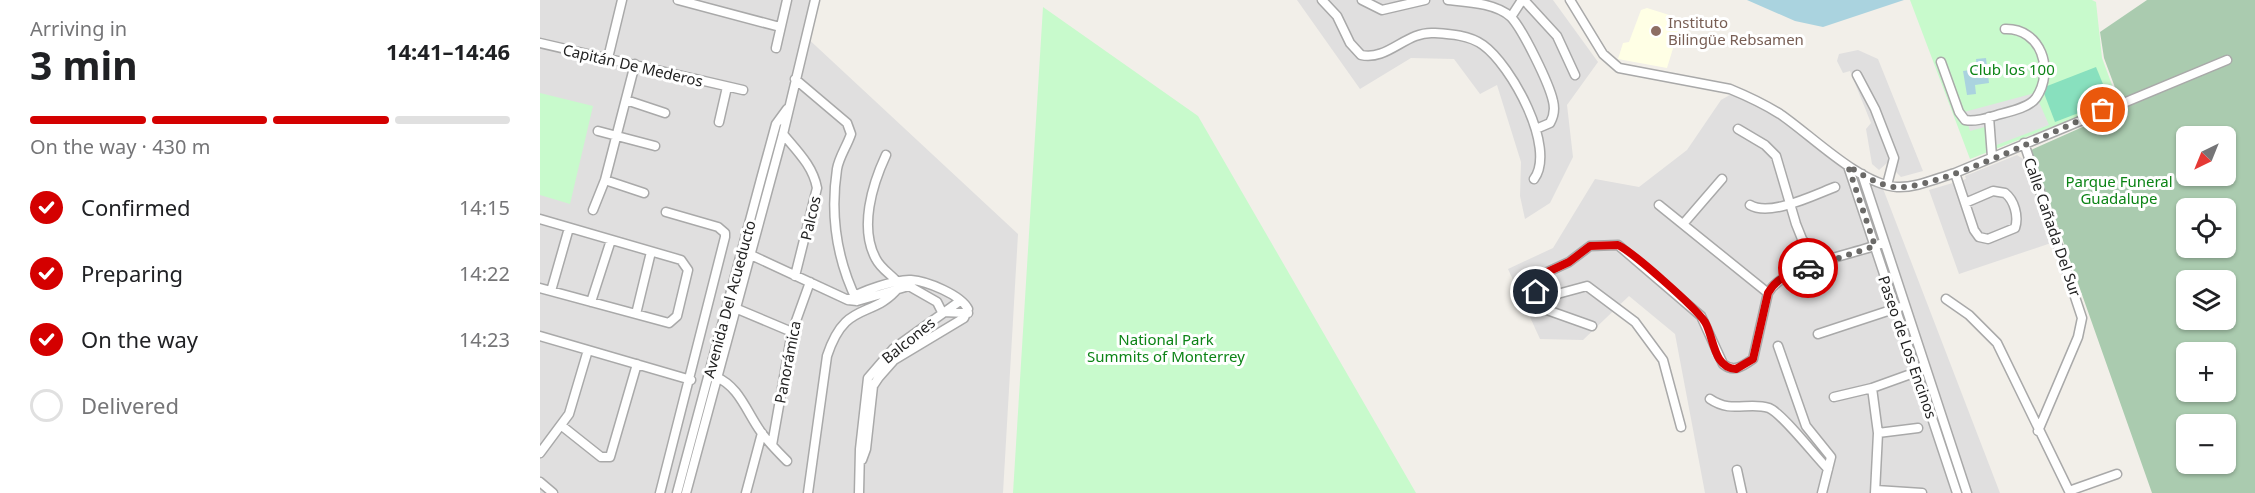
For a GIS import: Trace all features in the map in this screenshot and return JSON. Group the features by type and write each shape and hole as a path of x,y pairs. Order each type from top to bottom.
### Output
{"street":[{"path":"608,58 622,0"},
{"path":"678,0 780,27"},
{"path":"776,48 787,0"},
{"name":"Avenida Del Acueducto","path":"686,493 783,134 815,0"},
{"path":"1322,0 1337,16 1350,43 1360,55 1377,56 1410,37 1431,33 1469,38 1482,44 1508,72 1536,129 1542,159 1534,179"},
{"path":"1362,0 1382,10 1425,0"},
{"path":"1448,0 1488,6 1511,18 1534,55 1553,100 1554,110 1550,123 1536,129"},
{"path":"1511,18 1523,0 1557,36 1575,75"},
{"path":"1570,0 1603,54 1619,68 1742,93 1780,114 1848,166 1887,185 1905,187 1955,172 2227,60"},
{"path":"1941,62 1961,116 1969,121 1989,117 2033,102 2043,81 2042,51 2022,31 2005,29"},
{"name":"Capitán De Mederos","path":"540,43 743,90"},
{"path":"593,210 605,180 635,64"},
{"path":"1857,75 1875,109 1893,153 1894,163 1887,185"},
{"path":"795,79 847,123 850,129 851,134 837,167 835,231 838,252 853,299"},
{"path":"719,122 727,87"},
{"path":"626,100 665,113"},
{"name":"Avenida Del Acueducto","path":"677,493 760,179 776,124 788,108"},
{"path":"1989,117 1992,157"},
{"path":"1738,129 1765,145 1776,156 1802,239 1820,264"},
{"path":"598,131 654,146"},
{"name":"Palcos","path":"783,134 815,175 817,188 795,276"},
{"name":"Calle Cañada Del Sur","path":"2024,143 2082,310 2078,337 2038,431"},
{"path":"886,155 871,196 869,234 875,259 887,275 899,284 909,286 932,298 941,307 942,312 968,311"},
{"name":"Paseo de Los Encinos","path":"1848,166 1879,245 1921,370 1967,493"},
{"path":"1955,172 1965,203 1974,230 1981,238 1993,238 2015,228 2017,221 2012,201 2005,193 1993,191 1965,203"},
{"name":"Paseo de Los Encinos","path":"1862,174 1879,245"},
{"path":"1684,223 1722,179"},
{"path":"605,180 644,193"},
{"path":"1750,205 1764,209 1835,187"},
{"path":"1659,205 1768,293"},
{"name":"Avenida Del Acueducto","path":"660,493 691,380 725,233 718,227 666,212"},
{"path":"540,219 681,260 688,270 674,321 663,323 540,288"},
{"path":"551,291 569,228"},
{"path":"591,302 611,240"},
{"path":"1592,326 1547,310 1535,287 1545,272 1569,262 1590,246 1618,245 1701,316 1720,360 1726,367 1736,369 1753,359 1768,293 1773,284 1783,277 1879,245"},
{"path":"636,314 651,252"},
{"path":"751,255 795,276 853,299 899,284 921,282 960,301 968,311"},
{"name":"Panorámica","path":"772,445 792,332 810,282"},
{"path":"808,493 827,357 833,338 846,321 894,293 899,284"},
{"path":"1539,298 1587,286 1635,322 1663,360 1680,427"},
{"path":"1946,299 1969,315 1997,344 2070,492 2117,474"},
{"name":"Balcones","path":"862,460 860,449 868,378 882,359 933,323 942,312 960,301"},
{"path":"1818,334 1900,307"},
{"path":"735,308 792,332"},
{"name":"Balcones","path":"859,493 873,386 894,360 968,311"},
{"path":"540,336 691,380"},
{"path":"1778,346 1806,426 1831,457 1822,493"},
{"path":"540,453 569,414 588,350"},
{"path":"561,426 601,457 610,457 637,364"},
{"path":"1834,397 1872,388 1921,370"},
{"name":"Paseo de Los Encinos","path":"1921,370 1957,493"},
{"path":"716,377 725,381 734,390 762,433 787,461"},
{"path":"1872,388 1878,434 1876,492 1922,493"},
{"path":"1710,399 1724,407 1761,406 1775,411 1828,469"},
{"path":"1878,434 1918,428"},
{"path":"746,493 762,433"},
{"path":"1737,470 1742,493"},
{"path":"540,482 553,493"}],"shaded area":[{"path":"540,0 812,0 803,34 1018,234 1003,493 540,493"},
{"path":"1297,0 1553,0 1598,62 1567,105 1573,157 1550,203 1525,219 1520,196 1521,162 1497,85 1480,94 1454,59 1411,58 1360,89"},
{"name":"Instituto Bilingüe Rebsamen","path":"1647,8 1682,19 1667,68 1618,59 1623,43 1629,42 1641,10"},
{"path":"1858,50 1878,59 1923,171 1901,177 1887,163 1879,170 1872,164 1866,129 1871,123 1850,71 1843,73 1837,61 1839,54"},
{"path":"1735,92 1755,102 1882,186 2000,493 1705,493 1675,334 1629,296 1583,340 1540,339 1508,269 1553,248 1595,179 1639,187 1687,150 1721,100"},
{"path":"2035,93 2049,125 1986,149 1985,127 1970,131 1964,112"},
{"path":"2017,155 2023,159 2051,243 1959,274 1929,190 1966,179 1965,176"}],"green space":[{"name":"Club los 100","path":"1910,0 2092,0 2096,2 2102,58 2118,101 1970,159"},
{"name":"Parque Funeral Guadalupe","path":"2147,0 2255,0 2255,493 2152,493 2031,150 2123,109 2104,58 2100,32"},
{"name":"National Park Summits of Monterrey","path":"1043,7 1198,116 1416,493 1013,493"},
{"path":"2096,67 2110,101 2055,122 2042,88"},
{"path":"540,93 593,106 570,204 540,195"}],"water":[{"path":"1747,0 1904,0 1823,27 1795,21"},
{"path":"1986,58 1989,83 1975,85 1976,94 1967,95 1963,71 1977,69 1976,59"}],"way so far":[{"path":"1808,268 1875,246 1848,166 1887,185 1905,187 1955,172 2103,110"}],"place":[{"name":"Instituto Bilingüe Rebsamen","path":"1656,31"}],"route":[{"path":"1536,292 1535,287 1541,275 1569,262 1590,246 1618,245 1701,316 1717,356 1726,367 1736,369 1753,359 1768,293 1773,284 1790,273 1808,268"}]}
